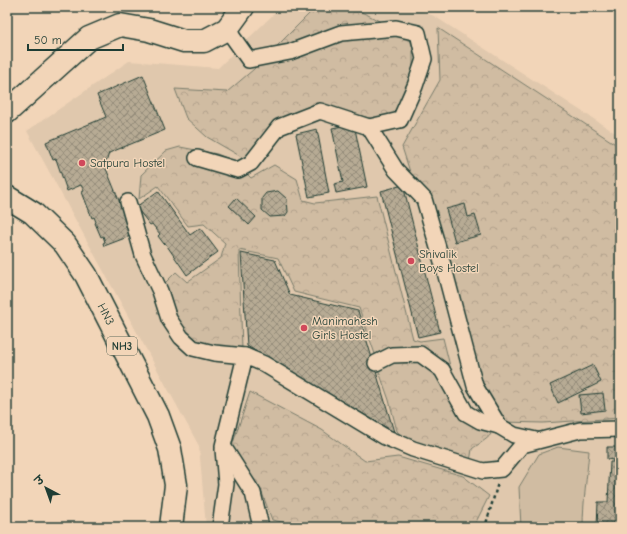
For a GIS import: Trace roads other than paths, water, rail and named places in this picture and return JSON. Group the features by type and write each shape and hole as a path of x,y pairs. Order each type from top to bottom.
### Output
{"highway":[{"path":"7,112 90,38 120,25 149,30 184,41 204,41 227,29 243,7"},
{"name":"HN3","path":"7,197 33,213 64,244 86,275 154,409 170,449 176,485 171,527"}],"street":[{"path":"197,158 238,170 251,164 279,127 320,111 369,127 400,120 415,86 424,59 418,33 396,28 341,33 290,52 249,60 227,29"},
{"path":"369,127 396,170 424,199 446,272 475,386 499,426"},
{"path":"128,202 143,255 160,291 169,319 181,337 193,348 214,353 245,356 264,364 385,437 413,450 483,471 502,469 522,445 538,440 580,430 620,429"},
{"path":"376,363 392,354 420,354 442,370 466,413 480,421 499,426 514,435 538,440"},
{"path":"220,527 226,484 222,446 245,356"},
{"path":"222,446 253,494 261,527"}],"place":[{"name":"Satpura Hostel","path":"82,163"},
{"name":"Shivalik Boys Hostel","path":"411,261"},
{"name":"Manimahesh Girls Hostel","path":"304,328"}]}
